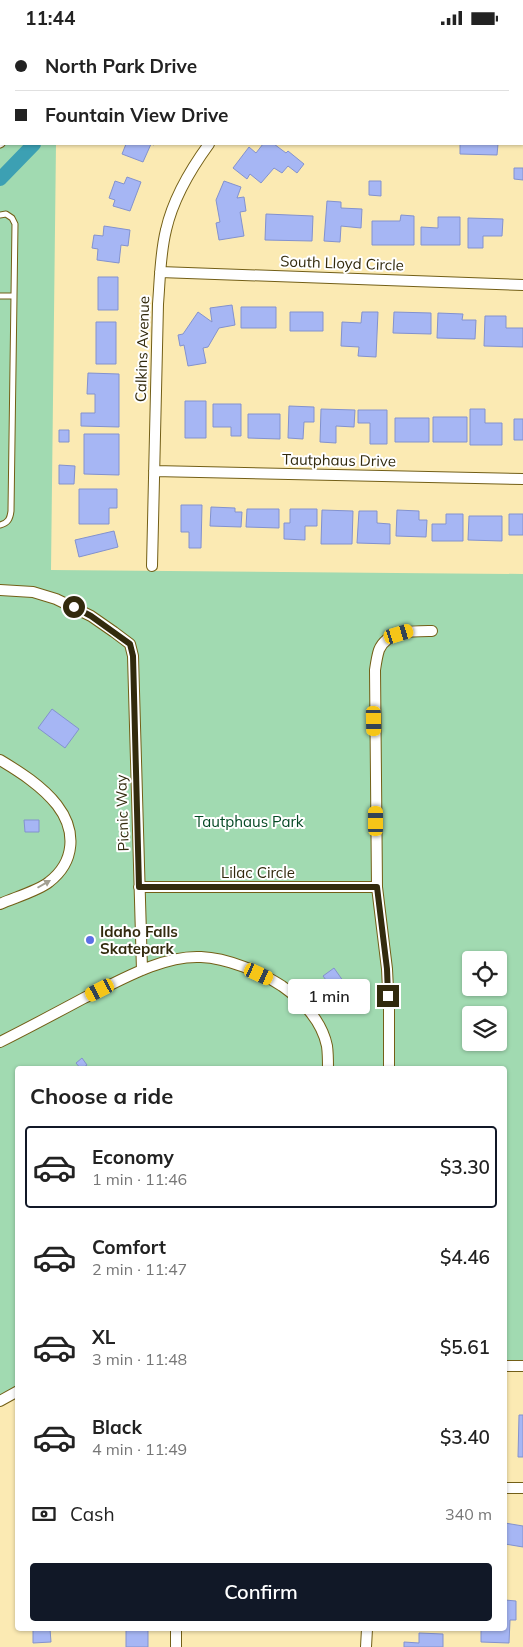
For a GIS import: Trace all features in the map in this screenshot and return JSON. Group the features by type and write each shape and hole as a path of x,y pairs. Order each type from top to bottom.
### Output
{"street":[{"name":"Calkins Avenue","path":"152,566 160,272 166,230 178,196 194,164 208,145"},
{"name":"South Lloyd Circle","path":"160,272 523,285"},
{"name":"Tautphaus Drive","path":"154,471 523,479"},
{"name":"Picnic Way","path":"0,590 33,592 56,599 91,616 130,644 133,656 142,970"},
{"path":"389,1066 387,969 377,887 375,669 379,649 389,637 409,631 432,631"},
{"path":"0,760 41,789 57,805 66,821 71,840 69,858 60,872 47,884 0,904"},
{"name":"Lilac Circle","path":"139,887 377,887"},
{"path":"0,1042 132,974 181,958 201,957 219,959 242,966 277,983 292,993 307,1007 324,1036 327,1047 328,1066"},
{"path":"507,1366 523,1366"},
{"path":"0,1401 15,1393"},
{"path":"507,1488 523,1488"},
{"path":"176,1631 176,1647"},
{"path":"366,1647 367,1631"}],"lane":[{"path":"0,215 6,214 12,218 15,224 11,511 10,518 6,524 0,525"},
{"path":"0,296 14,296"}],"green space":[{"name":"Tautphaus Park","path":"0,145 56,145 51,570 523,574 523,1366 507,1366 507,1066 15,1066 15,1392 0,1401"}],"building":[{"path":"126,145 151,145 143,162 122,154"},
{"path":"262,145 275,145 286,153 288,151 304,164 297,173 288,166 282,173 274,168 261,183 250,174 247,179 233,168 249,147 256,153"},
{"path":"460,145 498,145 497,155 460,154"},
{"path":"514,168 523,168 523,180 514,179"},
{"path":"127,177 141,182 130,211 113,206 115,200 109,198 115,181 124,184"},
{"path":"224,181 241,187 237,198 244,197 246,211 240,212 244,236 219,240 216,223 220,222 216,200"},
{"path":"369,181 381,181 381,196 369,195"},
{"path":"327,201 341,202 341,208 362,209 361,228 341,226 340,242 324,241"},
{"path":"266,214 313,216 312,241 265,240"},
{"path":"401,215 414,216 414,245 372,245 372,221 400,221"},
{"path":"438,217 460,217 460,245 421,245 421,227 438,228"},
{"path":"468,218 503,219 502,236 483,236 483,248 468,248"},
{"path":"104,226 130,230 128,246 121,245 119,263 97,260 98,249 92,248 94,235 103,236"},
{"path":"98,277 118,277 118,310 98,310"},
{"path":"232,305 235,325 219,328 208,347 203,348 206,363 188,366 184,345 180,346 178,335 183,334 198,312 212,322 210,308"},
{"path":"241,307 276,307 276,328 241,328"},
{"path":"290,312 323,312 323,331 290,331"},
{"path":"362,312 378,312 376,357 358,356 359,347 341,346 342,322 361,323"},
{"path":"394,312 431,313 431,334 393,333"},
{"path":"438,313 463,314 462,320 476,320 475,339 437,338"},
{"path":"485,316 506,316 506,328 523,328 523,347 484,346"},
{"path":"96,322 116,322 116,364 96,364"},
{"path":"88,373 119,374 119,427 81,426 81,413 95,413 95,394 87,394"},
{"path":"185,401 206,401 206,438 185,438"},
{"path":"213,404 241,404 241,436 231,436 231,427 213,427"},
{"path":"289,406 314,407 314,422 304,422 303,439 288,438"},
{"path":"321,409 355,410 354,427 336,426 336,443 320,442"},
{"path":"470,409 485,409 485,423 502,423 502,445 470,445"},
{"path":"358,410 387,410 387,444 370,444 370,423 358,423"},
{"path":"248,414 280,414 280,439 248,438"},
{"path":"433,417 467,417 467,442 433,442"},
{"path":"395,418 429,418 429,442 395,442"},
{"path":"514,419 523,419 523,440 514,440"},
{"path":"59,430 69,430 69,442 59,442"},
{"path":"84,434 119,434 119,475 84,474"},
{"path":"59,465 75,466 74,484 59,484"},
{"path":"79,489 117,489 117,508 109,508 109,524 79,524"},
{"path":"181,505 202,505 201,548 189,548 189,532 181,532"},
{"path":"211,507 235,508 235,512 242,512 241,527 210,526"},
{"path":"247,509 279,509 279,528 246,527"},
{"path":"290,509 317,509 317,526 305,526 305,540 284,539 284,523 290,523"},
{"path":"322,510 353,511 352,544 321,544"},
{"path":"397,510 419,511 419,520 427,520 426,537 396,536"},
{"path":"359,511 377,511 377,523 390,524 390,544 357,543"},
{"path":"446,514 463,514 463,541 432,541 432,524 446,524"},
{"path":"509,514 523,514 523,535 509,535"},
{"path":"469,516 502,516 502,541 468,540"},
{"path":"114,531 118,547 79,557 75,540"},
{"path":"52,709 79,729 65,748 38,728"},
{"path":"24,820 39,820 39,832 25,832"},
{"path":"334,968 348,988 338,996 323,976"},
{"path":"82,1058 87,1065 78,1066 76,1063"},
{"path":"519,1415 523,1415 523,1457 518,1457"},
{"path":"507,1523 523,1526 523,1547 507,1544"},
{"path":"507,1600 516,1601 516,1620 510,1620 509,1643 481,1642 481,1631 507,1631"},
{"path":"33,1631 50,1631 51,1642 33,1643"},
{"path":"126,1631 148,1631 148,1647 126,1647"},
{"path":"419,1633 443,1634 443,1647 404,1647 404,1642 419,1643"}],"waterway":[{"path":"0,179 33,145"}],"place":[{"name":"Idaho Falls Skatepark","path":"90,940"}],"route":[{"path":"74,607 91,616 130,644 133,656 139,887 377,887 387,969 388,996"}]}
